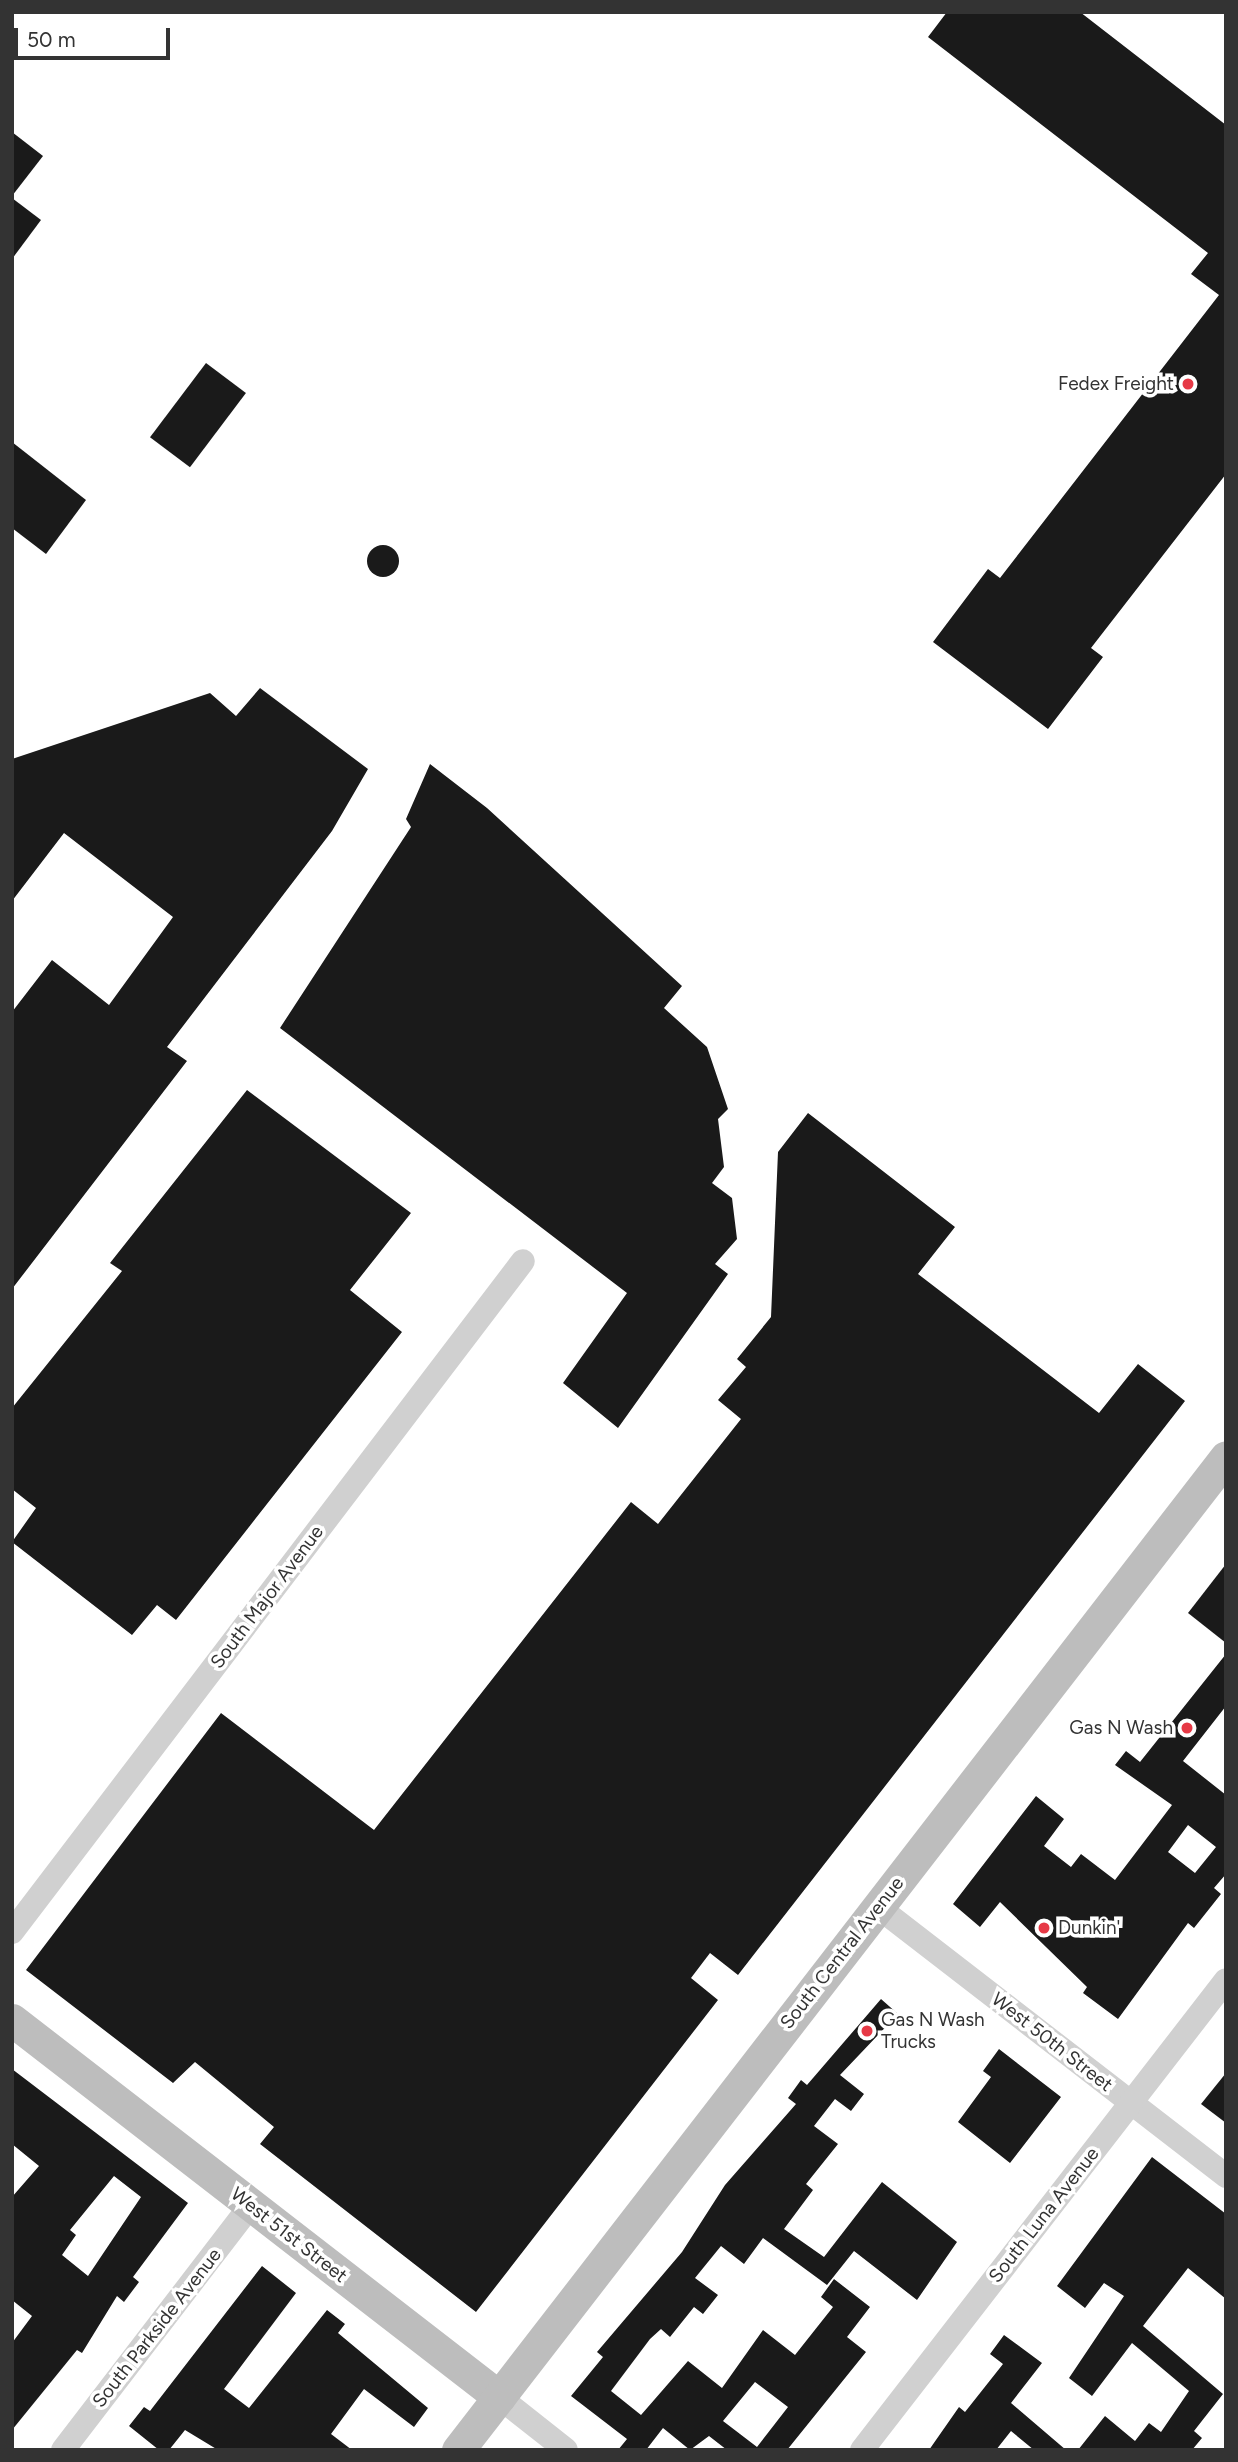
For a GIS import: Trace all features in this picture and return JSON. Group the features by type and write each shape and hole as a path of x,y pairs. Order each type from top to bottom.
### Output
{"main road":[{"name":"South Central Avenue","path":"458,2450 1226,1457"},
{"name":"West 51st Street","path":"12,2020 499,2397"}],"street":[{"name":"South Major Avenue","path":"12,1932 523,1261"},
{"name":"West 50th Street","path":"878,1907 1226,2176"},
{"name":"South Luna Avenue","path":"862,2450 1226,1980"},
{"name":"South Parkside Avenue","path":"63,2450 251,2206"},
{"name":"West 51st Street","path":"499,2397 566,2450"}],"building":[{"name":"Fedex Freight","path":"947,12 1080,12 1226,125 1226,474 1091,648 1103,657 1048,729 933,642 988,569 1000,578 1219,295 1191,274 1208,253 928,37"},
{"path":"12,132 43,156 12,196"},
{"path":"12,198 41,220 12,259"},
{"path":"206,363 246,393 190,467 150,437"},
{"path":"12,442 86,500 46,554 12,528"},
{"path":"383,545 394,550 399,561 394,572 383,577 372,572 367,561 372,550"},
{"path":"260,688 368,769 332,831 167,1047 187,1061 12,1289 12,1012 52,960 109,1005 173,917 64,833 12,901 12,759 210,693 236,716"},
{"path":"430,764 487,808 682,986 664,1008 707,1047 728,1109 718,1119 724,1167 712,1183 732,1198 737,1239 715,1264 728,1274 618,1428 563,1383 627,1293 280,1028 411,827 406,819"},
{"path":"247,1090 411,1213 350,1290 402,1332 176,1620 157,1605 132,1635 12,1542 36,1508 12,1489 12,1408 122,1271 110,1263"},
{"path":"808,1113 955,1227 918,1274 1099,1413 1138,1364 1185,1401 738,1975 710,1953 691,1978 718,2000 476,2312 260,2144 274,2127 195,2062 173,2083 26,1970 221,1713 374,1830 631,1502 658,1524 741,1419 718,1400 746,1367 737,1359 771,1317 778,1152"},
{"path":"1226,1564 1226,1643 1188,1613"},
{"path":"1226,1654 1226,1706 1183,1761 1226,1795 1226,1874 1214,1888 1221,1894 1194,1928 1188,1923 1118,2019 1083,1993 1087,1987 1000,1902 980,1927 953,1904 1036,1796 1064,1819 1044,1846 1071,1867 1081,1854 1115,1880 1172,1805 1115,1765 1126,1751 1140,1762","holes":["1188,1825 1216,1847 1195,1873 1168,1852"]},
{"path":"881,1999 898,2014 840,2075 864,2094 851,2111 835,2099 814,2126 838,2144 806,2184 813,2190 784,2229 824,2257 882,2182 957,2242 917,2300 854,2251 827,2285 763,2238 744,2264 721,2246 695,2278 718,2295 703,2314 694,2307 670,2337 661,2329 650,2339 611,2391 641,2415 688,2361 722,2388 763,2330 795,2355 833,2307 821,2297 834,2279 870,2307 847,2337 866,2352 787,2450 727,2450 709,2436 690,2450 663,2428 646,2450 618,2450 627,2439 571,2396 603,2357 597,2352 682,2252 725,2185 796,2104 788,2098 801,2080 807,2085","holes":["755,2382 788,2407 757,2447 723,2421"]},
{"path":"999,2049 1061,2097 1010,2163 958,2122 991,2077 983,2071"},
{"path":"12,2069 188,2203 133,2277 139,2282 124,2302 117,2296 82,2353 77,2350 12,2430 12,2343 32,2316 12,2300 12,2197 39,2166 12,2144","holes":["114,2176 141,2197 88,2276 62,2255 76,2235 70,2230"]},
{"path":"1226,2073 1226,2123 1201,2104"},
{"path":"1152,2157 1226,2214 1226,2299 1188,2268 1143,2326 1223,2394 1194,2431 1202,2438 1192,2450 1078,2450 1105,2416 1135,2441 1149,2423 1161,2432 1189,2391 1132,2343 1092,2396 1069,2378 1124,2296 1104,2283 1085,2308 1057,2286"},
{"path":"262,2266 296,2293 224,2389 249,2408 327,2310 345,2324 338,2333 428,2408 414,2427 364,2389 331,2434 352,2450 218,2450 185,2430 169,2450 159,2450 129,2426 144,2407 150,2411"},
{"path":"1004,2335 1042,2363 1011,2403 1066,2450 1034,2450 1011,2431 996,2450 929,2450 959,2407 965,2412 1003,2364 990,2354"}],"place":[{"name":"Fedex Freight","path":"1188,384"},
{"name":"Gas N Wash","path":"1187,1728"},
{"name":"Dunkin'","path":"1044,1928"},
{"name":"Gas N Wash Trucks","path":"867,2031"}]}
